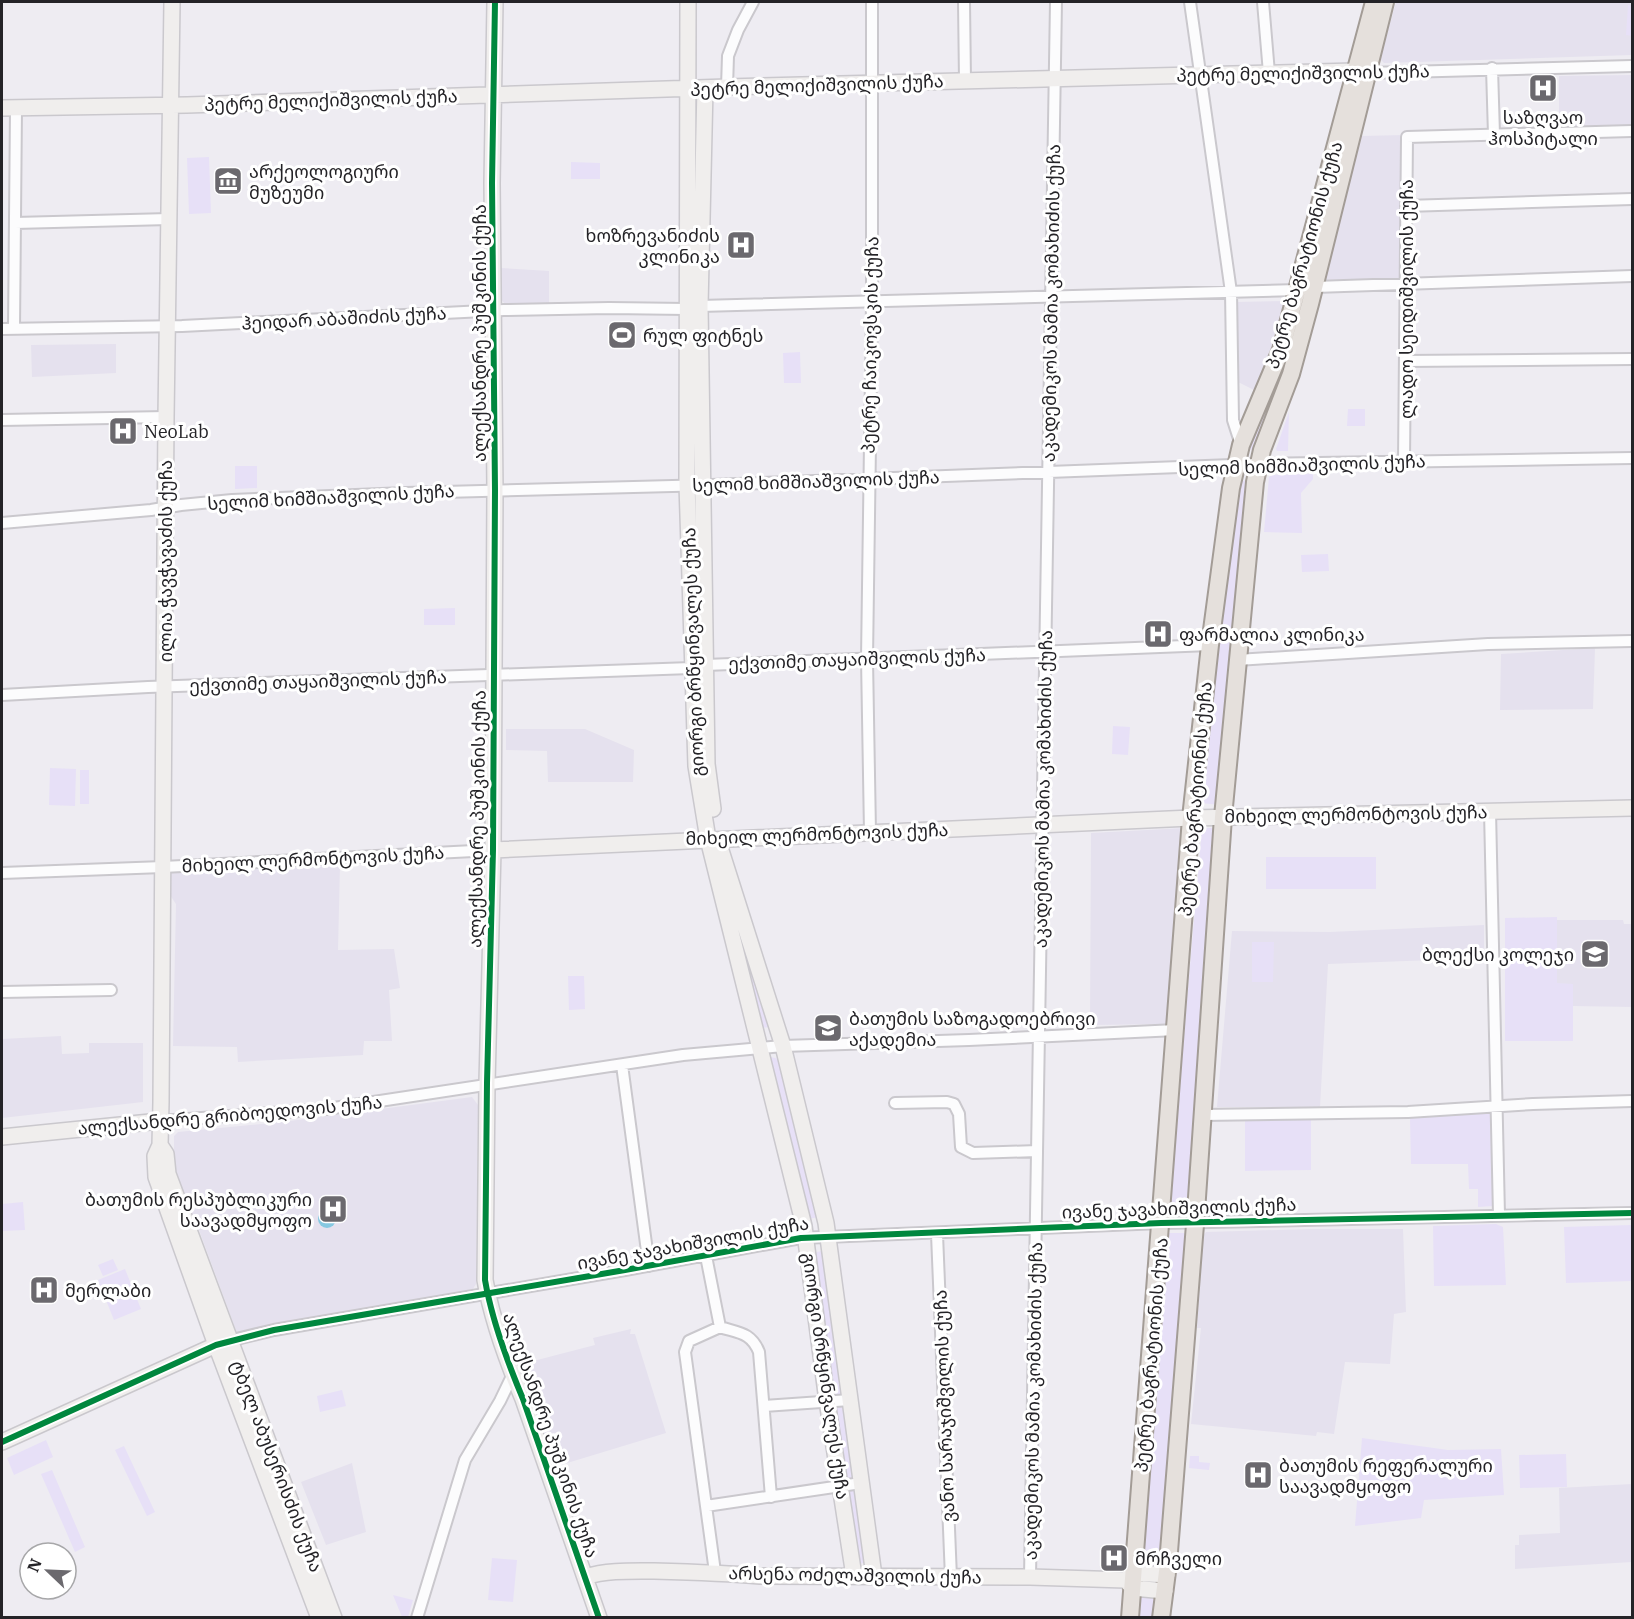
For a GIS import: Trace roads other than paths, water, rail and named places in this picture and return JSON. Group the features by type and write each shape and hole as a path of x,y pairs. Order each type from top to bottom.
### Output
{"main road":[{"name":"პეტრე ბაგრატიონის ქუჩა","path":"1161,1616 1166,1583 1195,1222 1223,818 1258,464 1291,374 1315,287 1374,2"},
{"name":"პეტრე ბაგრატიონის ქუჩა","path":"1130,1617 1131,1580 1161,1222 1191,818 1210,645 1235,467 1241,445 1281,350 1361,72 1386,2"}],"street":[{"name":"ილია ჭავჭავაძის ქუჩა","path":"160,1121 172,2"},
{"name":"ალექსანდრე პუშკინის ქუჩა","path":"495,2 493,849 485,1252 488,1293 513,1374 599,1617"},
{"name":"გიორგი ბრწყინვალეს ქუჩა","path":"688,2 698,666 712,838 759,1048 785,1144 806,1238 827,1401 842,1485 854,1576"},
{"path":"728,87 728,56 738,30 753,2"},
{"name":"პეტრე ჩაიკოვსკის ქუჩა","path":"870,832 867,658 872,302 872,2"},
{"path":"964,2 965,81"},
{"name":"აკადემიკოს მამია კომახიძის ქუჩა","path":"1030,1577 1056,2"},
{"path":"1190,2 1231,292 1233,420 1241,445"},
{"path":"1263,2 1269,73"},
{"name":"პეტრე მელიქიშვილის ქუჩა","path":"9,108 494,96 1055,78 1632,66"},
{"path":"1492,68 1494,135 1632,131"},
{"name":"გიორგი ბრწყინვალეს ქუჩა","path":"693,308 705,88"},
{"path":"9,108 15,224 14,329"},
{"name":"ლადო სეიდიშვილის ქუჩა","path":"1404,461 1407,137 1494,135"},
{"path":"1406,206 1632,199"},
{"path":"15,224 169,219"},
{"path":"1315,287 1632,276"},
{"name":"ჰეიდარ აბაშიძის ქუჩა","path":"2,329 167,326 494,311 693,308 1298,290"},
{"path":"1405,361 1632,359"},
{"path":"2,420 166,417"},
{"name":"სელიმ ხიმშიაშვილის ქუჩა","path":"2,523 241,500 1235,467 1258,464 1318,465 1404,461 1632,458"},
{"path":"1237,660 1488,644 1632,641"},
{"name":"ექვთიმე თაყაიშვილის ქუჩა","path":"2,695 1210,645"},
{"name":"მიხეილ ლერმონტოვის ქუჩა","path":"2,873 163,867 712,838 1191,818 1632,808"},
{"path":"1490,811 1499,1215"},
{"name":"გიორგი ბრწყინვალეს ქუჩა","path":"712,838 783,1046 828,1236 874,1576"},
{"path":"2,992 111,990"},
{"name":"ალექსანდრე გრიბოედოვის ქუჩა","path":"2,1137 160,1121 327,1109 683,1055 759,1048 1176,1029"},
{"path":"622,1065 649,1266"},
{"path":"1203,1114 1408,1112 1632,1101"},
{"path":"895,1103 947,1102 954,1104 959,1114 961,1147 966,1151 973,1153 1037,1151"},
{"name":"ტბელ აბუსერისძის ქუჩა","path":"160,1121 160,1145 155,1155 156,1177 334,1617"},
{"name":"ივანე ჯავახიშვილის ქუჩა","path":"2,1442 223,1343 274,1330 806,1238 1161,1222 1632,1213"},
{"name":"ვანო სარაჯიშვილის ქუჩა","path":"937,1233 951,1578"},
{"path":"706,1256 720,1327"},
{"path":"715,1572 685,1352 689,1341 720,1327 747,1335 755,1341 759,1352 771,1497"},
{"name":"ტბელ აბუსერისძის ქუჩა","path":"223,1343 320,1617"},
{"path":"417,1617 465,1460 500,1401 513,1374"},
{"path":"764,1406 850,1400"},
{"path":"706,1506 861,1483"},
{"name":"არსენა ოძელაშვილის ქუჩა","path":"585,1577 600,1572 715,1572 760,1576 1030,1577 1166,1583"}],"water":[{"path":"327,1210 333,1213 336,1219 333,1225 327,1228 321,1225 318,1219 321,1213"}],"place":[{"name":"საზღვაო ჰოსპიტალი","path":"1543,88"},
{"name":"არქეოლოგიური მუზეუმი","path":"228,181"},
{"name":"ხოზრევანიძის კლინიკა","path":"741,245"},
{"name":"რულ ფიტნეს","path":"622,335"},
{"name":"NeoLab","path":"123,431"},
{"name":"ფარმალია კლინიკა","path":"1158,634"},
{"name":"ბლექსი კოლეჯი","path":"1595,954"},
{"name":"ბათუმის საზოგადოებრივი აქადემია","path":"828,1028"},
{"name":"ბათუმის რესპუბლიკური საავადმყოფო","path":"333,1209"},
{"name":"მერლაბი","path":"44,1290"},
{"name":"ბათუმის რეფერალური საავადმყოფო","path":"1258,1475"},
{"name":"მრჩველი","path":"1114,1558"}]}
